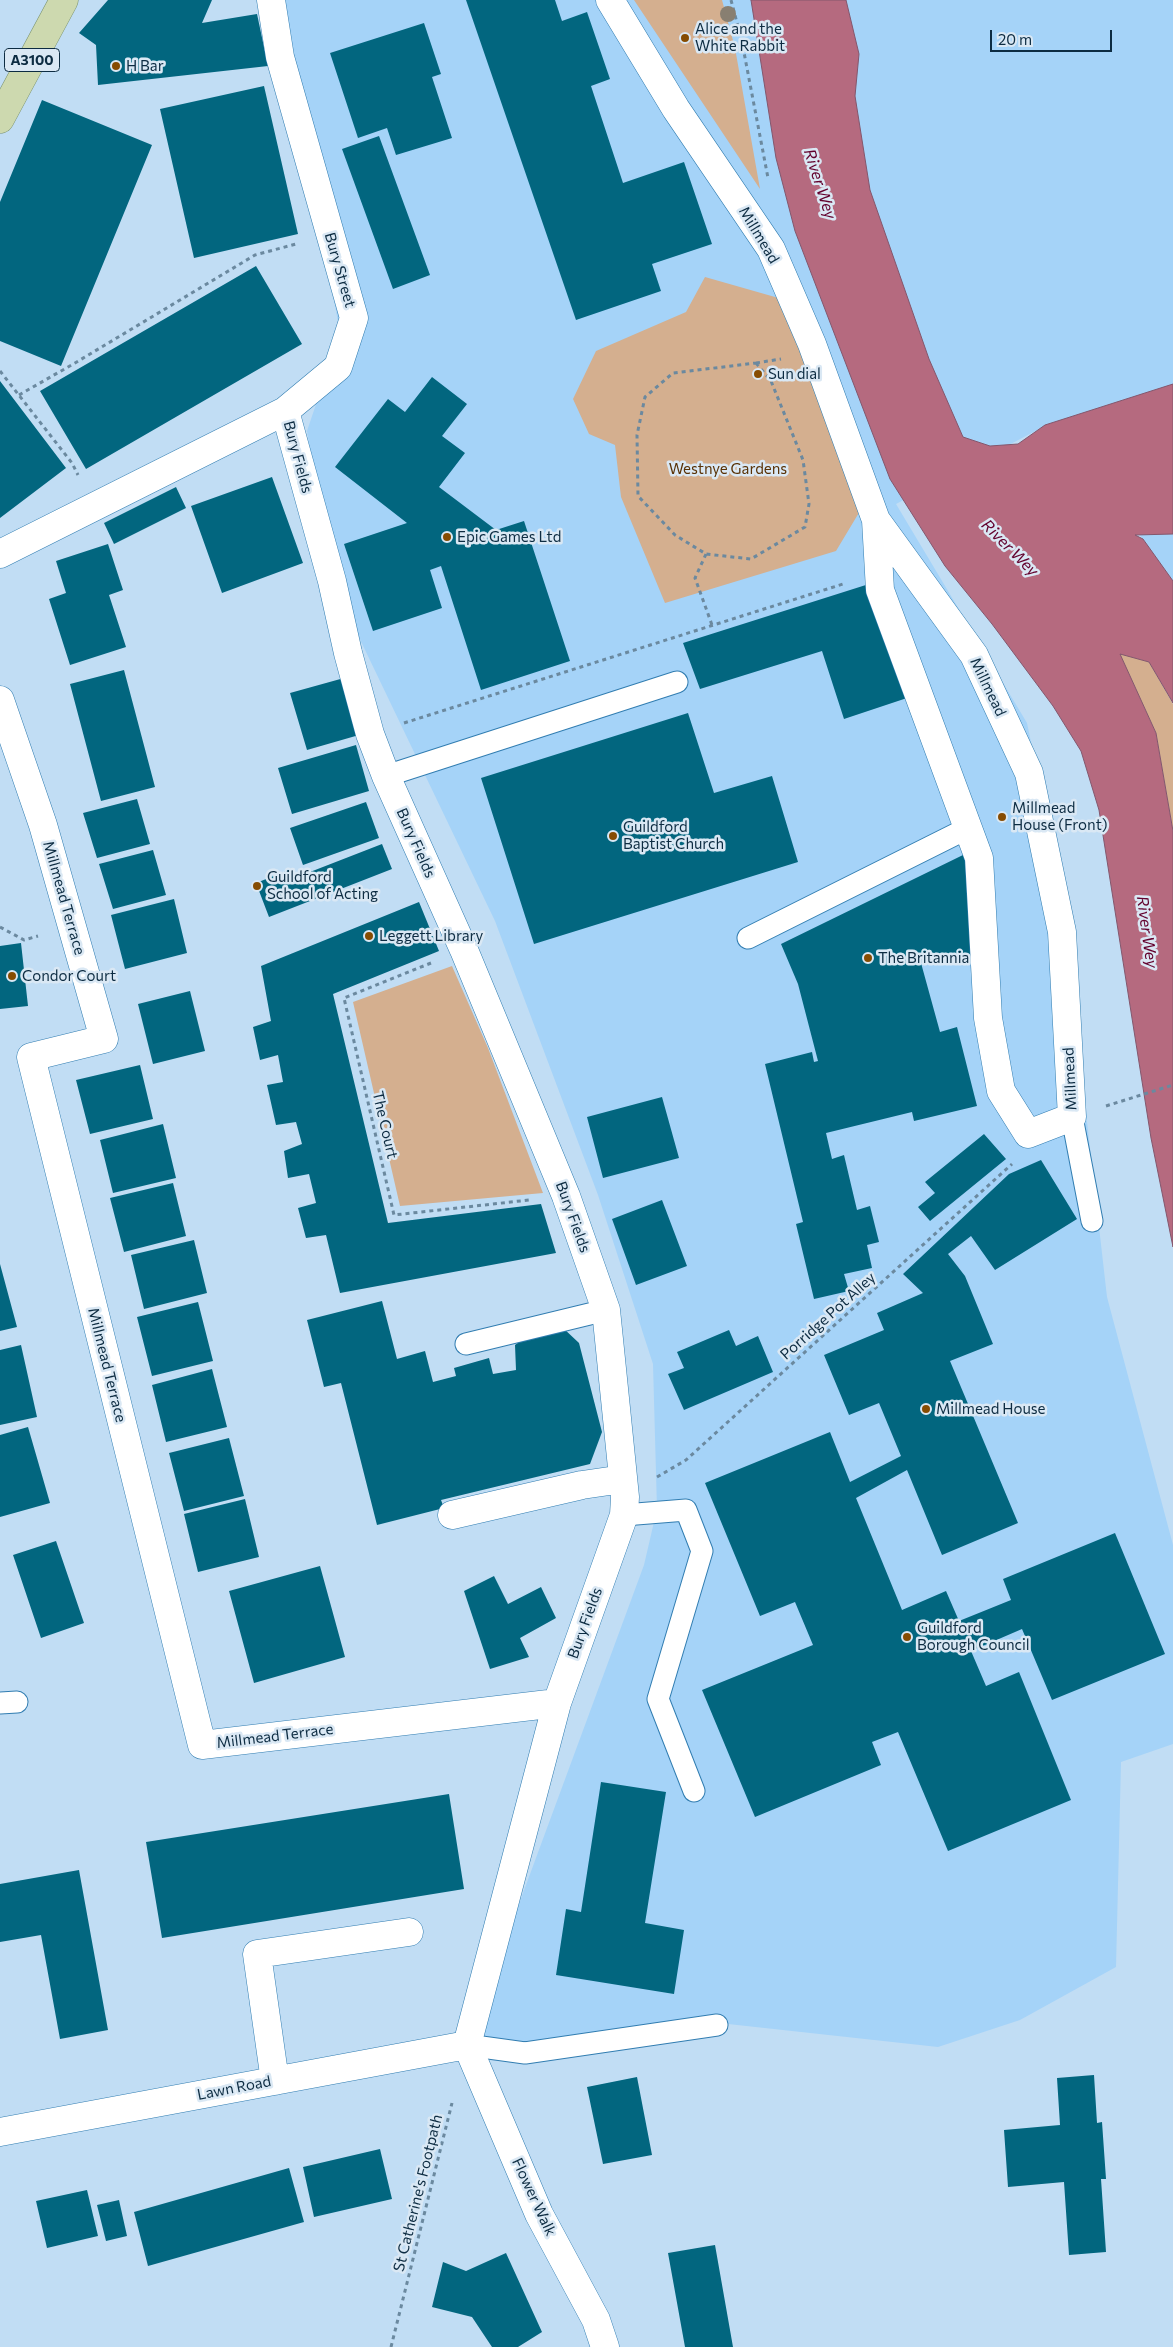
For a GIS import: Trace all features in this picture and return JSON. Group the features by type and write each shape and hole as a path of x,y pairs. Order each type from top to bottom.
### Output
{"main road":[{"name":"A3100","path":"0,120 64,0"}],"street":[{"name":"Bury Street","path":"0,554 285,411 338,367 354,318 280,57 270,0"},
{"name":"Millmead","path":"610,0 676,109 771,248 812,344 876,520 974,655 1029,773 1062,932 1072,1117 1028,1134 1001,1091 988,1018 979,858 880,590 876,520"},
{"name":"Bury Fields","path":"285,411 332,581 348,653 370,734 386,776 464,950 566,1196 606,1310 624,1497 557,1703 467,2044"},
{"name":"Millmead Terrace","path":"0,700 43,825 104,1039 31,1057 202,1744 557,1703"},
{"path":"452,1515 582,1485 624,1497"},
{"path":"275,2081 257,1954 409,1932"},
{"name":"Lawn Road","path":"0,2132 467,2044"},
{"name":"Flower Walk","path":"467,2044 539,2214 596,2320 605,2347"}],"lane":[{"path":"386,776 677,682"},
{"path":"748,938 968,828"},
{"path":"1072,1117 1092,1221"},
{"path":"466,1344 606,1310"},
{"path":"624,1497 686,1510 702,1551 658,1699 694,1791"},
{"path":"467,2044 525,2053 716,2026"}],"path":[{"path":"731,0 742,42 769,185"},
{"path":"19,395 75,364 255,255 330,236"},
{"path":"756,364 771,381 803,460 809,504 805,527 751,559 706,554 675,535 638,496 637,435 645,398 672,373 756,364"},
{"path":"0,371 72,463 92,508"},
{"path":"706,554 695,578 712,625"},
{"path":"370,734 879,572"},
{"path":"0,928 24,940"},
{"name":"The Court","path":"464,950 344,998 394,1214 566,1196"},
{"path":"1133,1098 1173,1085"},
{"name":"Porridge Pot Alley","path":"624,1497 686,1460 1013,1164 1028,1134"},
{"name":"St Catherine's Footpath","path":"391,2347 453,2101"}],"shaded area":[{"path":"280,0 1173,0 1173,581 1143,539 1045,426 896,504 1027,723 1059,876 1107,1297 1173,1545 1173,1744 1121,1762 1116,1967 1020,2020 938,2047 719,2023 498,2057 467,2045 644,1565 657,1509 653,1364 598,1195 495,921 332,581 307,431 340,333"}],"green space":[{"path":"634,0 722,0 735,48 760,189"},
{"name":"Westnye Gardens","path":"705,277 782,299 860,511 836,551 665,603 621,497 615,445 589,434 573,399 596,351 686,312"},
{"path":"1119,653 1149,662 1173,704 1173,831 1156,733"},
{"path":"452,966 488,1048 543,1193 400,1206 353,1002"}],"water":[{"name":"River Wey","path":"751,0 846,0 859,54 855,96 870,190 929,359 963,437 990,446 1018,444 1045,425 1173,384 1173,534 1135,535 1143,539 1173,581 1173,703 1149,662 1120,654 1156,733 1173,831 1173,1247 1151,1138 1099,810 1081,751 1053,706 992,624 945,566 890,479 795,231 776,158"}],"building":[{"path":"108,0 212,0 202,23 257,14 268,66 98,85 96,45 79,33"},
{"path":"466,0 555,0 562,21 587,12 610,79 591,86 623,183 684,162 712,244 652,264 661,291 576,320"},
{"path":"424,23 441,74 432,77 452,138 396,155 387,128 358,138 330,53"},
{"path":"264,86 298,234 194,258 160,109"},
{"path":"42,100 152,145 61,366 0,341 0,202"},
{"path":"379,136 430,275 393,289 342,149"},
{"path":"256,266 302,344 86,469 40,391"},
{"name":"Epic Games Ltd","path":"432,377 467,404 442,436 465,453 439,487 496,530 524,521 570,661 481,690 441,566 430,570 442,608 373,631 344,544 407,523 335,467 388,399 405,412"},
{"path":"0,381 66,468 0,518"},
{"path":"272,477 303,563 222,593 191,506"},
{"path":"176,487 186,508 114,544 104,523"},
{"path":"108,544 123,590 109,595 126,647 70,665 49,599 66,593 56,561"},
{"path":"869,584 907,698 844,719 822,651 700,689 683,643"},
{"path":"124,670 155,787 101,801 70,684"},
{"path":"344,678 359,735 307,750 290,693"},
{"name":"Guildford Baptist Church","path":"688,713 714,793 772,776 798,862 534,944 481,778"},
{"path":"356,745 369,791 292,814 278,768"},
{"path":"137,799 150,844 97,858 83,813"},
{"path":"366,802 379,838 303,865 290,828"},
{"path":"382,844 392,869 269,917 256,883 289,870 292,879"},
{"path":"153,850 166,895 113,909 99,864"},
{"path":"963,855 973,859 977,953 921,963 940,1032 957,1027 977,1106 914,1121 912,1112 826,1133 832,1159 844,1155 857,1210 870,1206 879,1242 867,1245 872,1268 844,1274 849,1291 814,1299 796,1224 803,1222 765,1064 812,1052 814,1062 818,1061 798,984 781,944"},
{"path":"174,899 187,953 125,969 111,915"},
{"path":"419,902 439,951 333,994 388,1223 541,1204 556,1253 340,1293 326,1235 306,1238 298,1208 316,1203 309,1174 288,1178 284,1151 302,1144 296,1122 276,1125 267,1085 283,1082 278,1055 260,1060 253,1027 271,1021 261,966"},
{"name":"Condor Court","path":"21,943 28,1006 0,1009 0,946"},
{"path":"190,991 205,1051 153,1064 138,1004"},
{"path":"140,1065 153,1119 90,1134 76,1080"},
{"path":"662,1097 679,1158 603,1178 587,1117"},
{"path":"163,1124 176,1178 113,1193 100,1140"},
{"path":"984,1134 1006,1159 930,1221 918,1207 935,1193 925,1182"},
{"name":"Guildford Borough Council","path":"1041,1160 1077,1219 995,1270 971,1236 948,1254 965,1276 993,1344 950,1361 1018,1523 942,1555 907,1470 856,1498 902,1610 946,1591 959,1621 1011,1600 1003,1579 1115,1533 1165,1654 1052,1700 1022,1629 971,1651 986,1686 1019,1672 1071,1800 948,1851 898,1732 872,1742 881,1765 755,1817 702,1690 813,1645 795,1602 760,1616 705,1483 830,1432 850,1482 901,1456 879,1403 849,1415 824,1355 884,1330 877,1313 923,1293 903,1274 1009,1174"},
{"path":"173,1183 186,1236 124,1252 110,1198"},
{"path":"662,1200 687,1266 636,1285 612,1219"},
{"path":"194,1240 207,1293 144,1309 131,1255"},
{"path":"0,1264 17,1327 0,1331"},
{"path":"382,1301 397,1359 425,1351 433,1382 456,1376 454,1368 489,1358 493,1374 516,1370 515,1345 537,1329 562,1327 579,1343 602,1432 590,1464 441,1500 444,1508 377,1525 341,1383 324,1387 307,1320"},
{"path":"198,1302 213,1361 152,1376 137,1317"},
{"path":"729,1330 736,1346 758,1336 773,1372 684,1410 668,1374 684,1368 677,1352"},
{"path":"21,1345 37,1417 0,1425 0,1350"},
{"path":"212,1369 227,1427 166,1442 152,1385"},
{"path":"28,1427 50,1503 0,1517 0,1435"},
{"path":"229,1438 244,1496 184,1511 169,1453"},
{"path":"245,1499 259,1557 198,1572 184,1514"},
{"path":"56,1541 84,1623 41,1638 13,1555"},
{"path":"320,1566 345,1657 254,1683 229,1591"},
{"path":"494,1576 508,1604 541,1587 556,1618 520,1638 529,1657 490,1669 464,1591"},
{"path":"601,1782 666,1792 645,1923 684,1930 674,1994 556,1975 566,1909 581,1912"},
{"path":"449,1794 464,1889 162,1938 146,1842"},
{"path":"79,1870 108,2030 60,2039 41,1935 0,1942 0,1884"},
{"path":"1094,2075 1097,2123 1102,2122 1106,2179 1101,2179 1106,2252 1069,2255 1064,2182 1008,2187 1004,2130 1060,2125 1057,2078"},
{"path":"637,2077 652,2155 603,2164 587,2087"},
{"path":"380,2149 392,2199 314,2217 303,2167"},
{"path":"289,2168 304,2222 148,2266 134,2212"},
{"path":"87,2190 98,2236 47,2248 36,2201"},
{"path":"119,2200 127,2236 106,2241 97,2205"},
{"path":"715,2245 733,2347 685,2347 668,2253"},
{"path":"506,2253 542,2332 518,2347 492,2347 472,2317 432,2307 443,2262 466,2271"}],"place":[{"name":"Alice and the White Rabbit","path":"685,38"},
{"name":"H Bar","path":"116,66"},
{"name":"Sun dial","path":"758,374"},
{"name":"Epic Games Ltd","path":"447,537"},
{"name":"Millmead House (Front)","path":"1002,817"},
{"name":"Guildford Baptist Church","path":"613,836"},
{"name":"Guildford School of Acting","path":"257,886"},
{"name":"Leggett Library","path":"369,936"},
{"name":"The Britannia","path":"868,958"},
{"name":"Condor Court","path":"12,976"},
{"name":"Millmead House","path":"926,1409"},
{"name":"Guildford Borough Council","path":"907,1637"}]}
